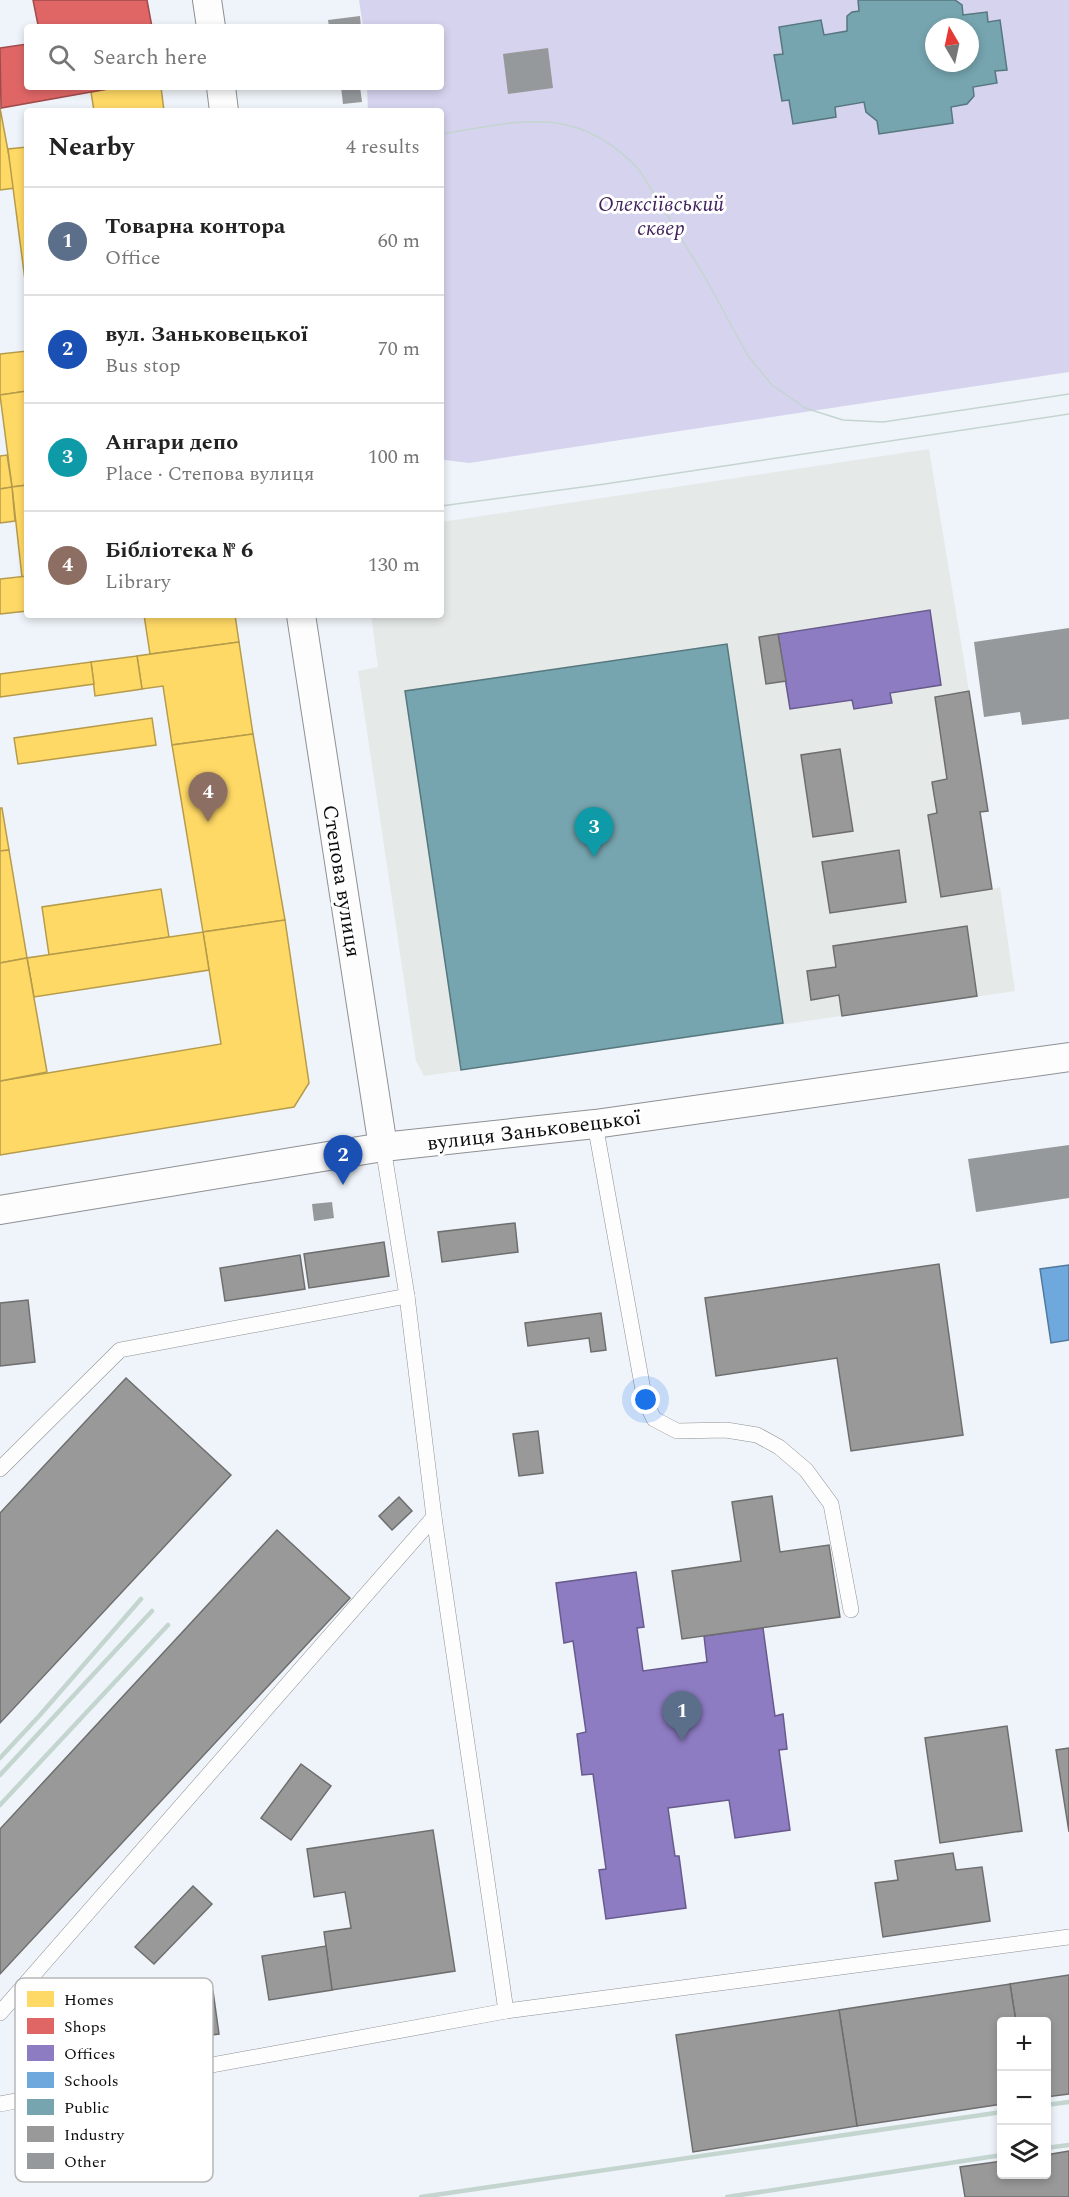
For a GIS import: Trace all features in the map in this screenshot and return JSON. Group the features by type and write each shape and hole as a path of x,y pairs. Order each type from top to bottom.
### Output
{"street":[{"path":"207,0 211,24"},
{"path":"220,90 224,108"},
{"name":"Степова вулиця","path":"301,618 383,1147"},
{"name":"вулиця Заньковецької","path":"0,1210 383,1147 595,1124 1069,1056"}],"lane":[{"path":"595,1124 645,1401 654,1419 676,1431 726,1430 757,1435 779,1447 806,1470 831,1504 851,1610"},
{"path":"383,1147 407,1296 434,1517 506,2011"},
{"path":"0,1469 120,1350 407,1296"},
{"path":"31,1978 434,1517"},
{"path":"213,2065 506,2011 1069,1936"},
{"path":"0,2013 15,1996"},
{"path":"0,2104 15,2101"}],"shaded area":[{"path":"929,449 969,691 981,812 992,889 1000,887 1015,991 424,1076 416,1061 358,671 378,667 371,618 444,618 444,522"}],"green space":[{"name":"Олексіївський сквер","path":"359,0 1069,0 1069,372 469,463 445,460 444,108 368,108 367,90 444,90 444,24 363,24"}],"building: Homes":[{"path":"161,90 164,108 94,108 91,92"},
{"path":"0,108 15,188 0,190"},
{"path":"24,147 24,273 8,149"},
{"path":"24,351 24,391 0,395 0,354"},
{"path":"24,391 24,485 12,487 0,395"},
{"path":"7,455 12,487 0,489 0,456"},
{"path":"24,485 24,577 22,577 12,487"},
{"path":"12,487 15,521 0,523 0,489"},
{"path":"24,576 24,611 0,614 0,579"},
{"path":"144,618 235,618 239,642 150,654"},
{"path":"239,642 253,734 172,745 163,686 142,689 137,656"},
{"path":"137,656 142,689 95,696 91,662"},
{"path":"91,662 94,684 0,697 0,674"},
{"path":"152,718 156,745 18,764 14,738"},
{"path":"253,734 285,920 203,932 172,745"},
{"path":"0,808 2,808 9,850 0,851"},
{"path":"9,850 27,958 0,963 0,851"},
{"path":"161,889 169,937 49,955 42,907"},
{"path":"285,920 309,1083 294,1107 0,1155 0,1081 221,1044 203,932"},
{"path":"203,932 209,970 34,997 27,958"},
{"path":"27,958 47,1072 0,1081 0,963"}],"building: Shops":[{"path":"33,0 147,0 151,24 38,24"},
{"path":"24,44 24,90 102,90 1,108 0,48"}],"building: Offices":[{"path":"930,610 941,685 890,693 892,703 854,709 852,700 790,709 778,634"},
{"path":"636,1572 644,1627 637,1628 643,1671 707,1662 704,1636 763,1628 775,1716 783,1714 787,1749 779,1750 790,1830 735,1838 729,1800 668,1808 675,1856 679,1856 686,1908 606,1919 599,1870 606,1869 593,1774 582,1775 577,1734 586,1732 573,1641 564,1643 556,1583"}],"building: Schools":[{"path":"1069,1265 1069,1340 1051,1343 1040,1269"}],"building: Public":[{"path":"858,0 955,0 962,5 963,15 987,12 988,22 1000,20 1007,70 995,71 997,83 973,87 974,96 967,104 951,107 953,123 879,134 877,121 866,112 864,102 835,107 836,117 793,124 789,100 782,101 774,55 783,54 779,27 821,20 824,35 847,31 847,16 859,11"},
{"path":"727,644 783,1023 461,1070 405,691"}],"building: Industry":[{"path":"778,634 786,681 766,684 759,637"},
{"path":"969,691 988,811 980,812 992,889 941,897 928,815 937,813 932,782 947,779 935,697"},
{"path":"840,749 853,831 813,837 801,755"},
{"path":"899,850 906,902 830,913 822,862"},
{"path":"967,926 977,996 842,1016 839,995 811,1000 807,971 836,967 833,946"},
{"path":"515,1223 518,1252 442,1262 438,1232"},
{"path":"384,1242 389,1276 309,1288 304,1254"},
{"path":"300,1255 305,1289 225,1301 220,1268"},
{"path":"939,1264 963,1435 851,1451 837,1358 716,1376 705,1298"},
{"path":"28,1300 35,1362 0,1366 0,1303"},
{"path":"601,1313 606,1350 591,1352 589,1338 528,1346 525,1323"},
{"path":"126,1378 231,1475 0,1723 0,1513"},
{"path":"538,1431 543,1473 519,1476 513,1434"},
{"path":"772,1496 780,1552 829,1545 840,1617 682,1639 672,1571 741,1561 732,1502"},
{"path":"399,1497 412,1511 392,1530 379,1516"},
{"path":"277,1530 350,1598 0,1974 0,1829"},
{"path":"1007,1726 1022,1831 940,1843 925,1738"},
{"path":"1069,1748 1069,1832 1056,1750"},
{"path":"301,1764 331,1786 291,1840 261,1818"},
{"path":"433,1830 455,1971 332,1990 324,1932 351,1928 345,1892 314,1897 307,1849"},
{"path":"953,1853 956,1870 982,1867 990,1921 883,1937 875,1883 898,1880 895,1861"},
{"path":"193,1886 212,1904 154,1964 135,1947"},
{"path":"326,1946 332,1990 269,2000 262,1956"},
{"path":"1069,1975 1069,2094 1051,2096 1051,2017 1015,2017 1010,1984"},
{"path":"1010,1984 1015,2017 997,2017 997,2105 857,2126 839,2010"},
{"path":"213,1991 219,2034 213,2035"},
{"path":"839,2010 857,2126 693,2152 676,2035"},
{"path":"1069,2151 1069,2197 965,2197 960,2167 997,2162 997,2179 1051,2179 1051,2154"}],"building: Other":[{"path":"360,16 361,24 329,24 328,20"},
{"path":"548,48 553,88 508,94 503,54"},
{"path":"341,90 360,90 362,102 343,104"},
{"path":"1069,628 1069,719 1022,725 1020,712 984,717 974,642"},
{"path":"1069,1145 1069,1198 976,1212 968,1159"},
{"path":"332,1202 334,1218 314,1221 312,1204"}],"tram line":[{"path":"444,134 523,122 547,122 571,126 594,135 617,149 640,171 706,279 748,356 772,385 805,408 843,420 883,422 1069,394"},
{"path":"444,506 605,484 1069,414"}],"railway":[{"path":"0,1758 141,1599"},
{"path":"0,1775 152,1611"},
{"path":"0,1805 168,1625"},
{"path":"1051,2104 1069,2102"},
{"path":"421,2197 997,2113"},
{"path":"1051,2147 1069,2145"},
{"path":"727,2197 997,2156"}],"place":[{"name":"Бібліотека № 6","path":"208,822"},
{"name":"Ангари депо","path":"594,857"},
{"name":"вул. Заньковецької","path":"343,1185"},
{"name":"Товарна контора","path":"682,1741"}]}
